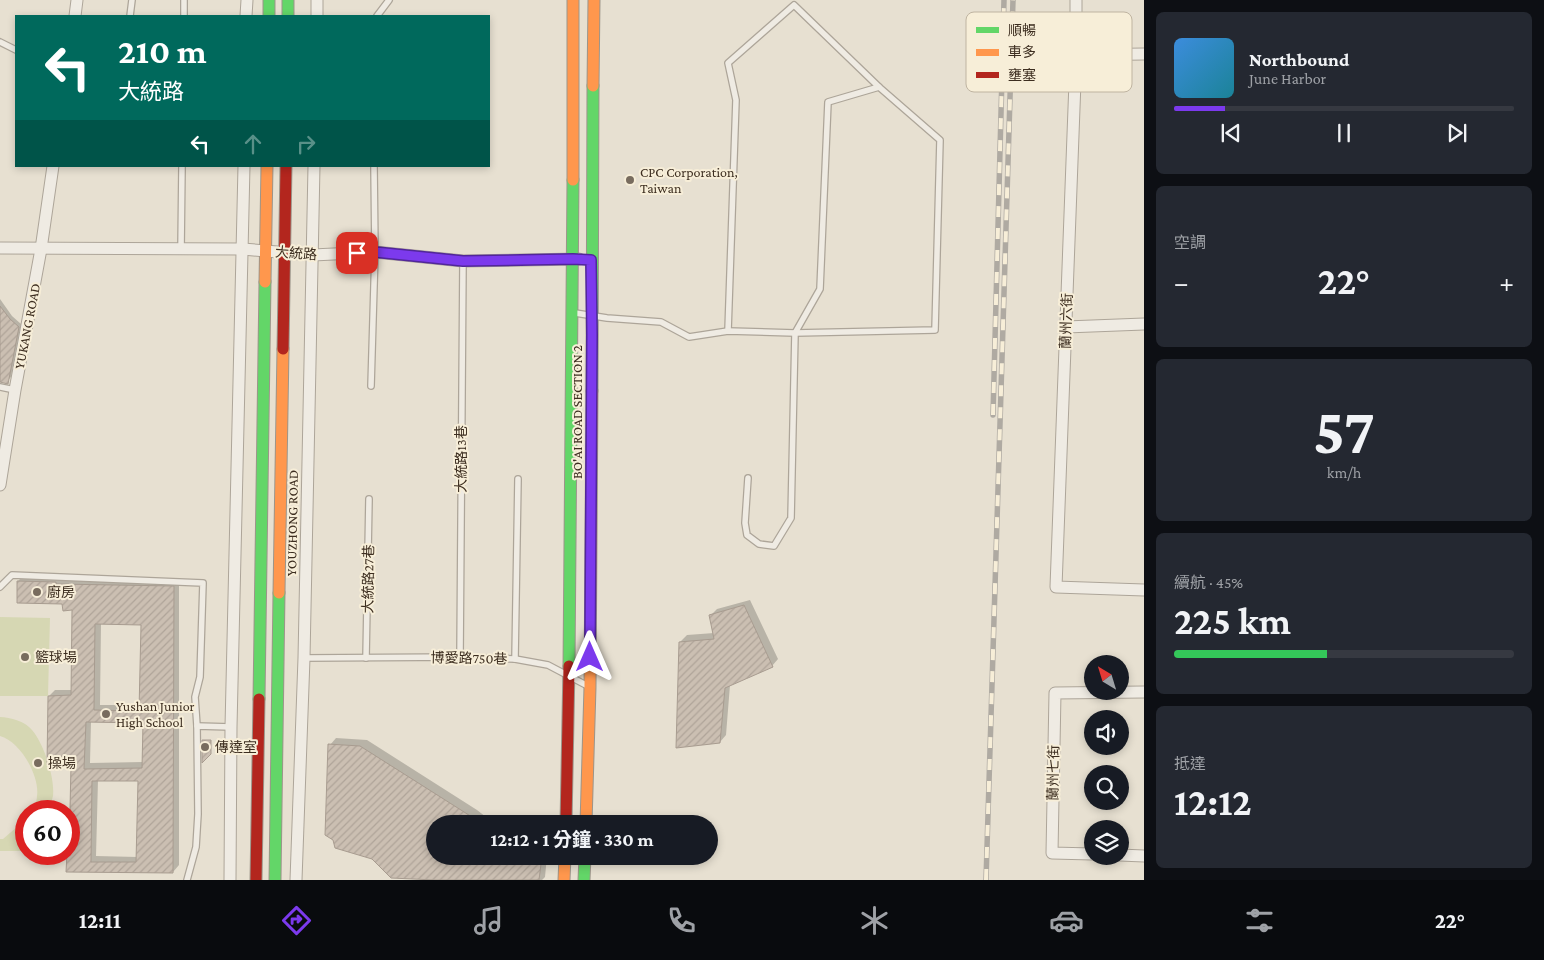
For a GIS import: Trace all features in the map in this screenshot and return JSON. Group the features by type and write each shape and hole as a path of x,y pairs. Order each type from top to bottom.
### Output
{"main road":[{"path":"269,0 269,15"},
{"path":"288,0 288,15"},
{"name":"BO'AI ROAD SECTION 2","path":"566,815 574,313 573,0"},
{"name":"BO'AI ROAD SECTION 2","path":"586,815 590,687 594,0"},
{"path":"256,880 267,167"},
{"name":"YOUZHONG ROAD","path":"275,880 286,167"},
{"path":"564,880 565,865"},
{"path":"584,880 585,865"}],"street":[{"path":"75,15 77,0"},
{"path":"246,15 247,0"},
{"path":"317,0 317,15"},
{"name":"蘭州六街","path":"1075,92 1056,587 1144,590"},
{"name":"YUKANG ROAD","path":"1,479 41,249 53,167"},
{"path":"230,880 231,727 244,167"},
{"name":"YOUZHONG ROAD","path":"296,880 304,658 314,167"},
{"name":"大統路","path":"0,248 243,249 313,256 375,252 463,261 591,260"},
{"path":"1066,327 1144,324"},
{"name":"蘭州七街","path":"1084,854 1052,853 1055,693 1144,692"},
{"path":"1129,856 1144,856"}],"lane":[{"path":"130,15 132,0"},
{"path":"184,0 184,15"},
{"path":"378,15 389,0"},
{"path":"574,313 661,322 689,337 728,331 795,333 935,330 940,140 879,87 794,5 728,63 736,100 728,331"},
{"path":"0,42 15,50"},
{"path":"748,478 744,523 747,535 760,544 774,546 791,518 795,333 820,289 828,102 879,87"},
{"path":"181,250 182,167"},
{"path":"371,386 375,252 374,167"},
{"name":"大統路13巷","path":"460,657 463,261"},
{"path":"0,387 15,390"},
{"path":"514,659 518,479"},
{"name":"大統路27巷","path":"366,658 369,499"},
{"path":"0,587 12,575 203,583 200,677 195,697 198,814 196,847 188,880"},
{"name":"博愛路750巷","path":"304,658 460,657 514,659 548,665 590,687"},
{"path":"197,726 231,727"}],"green space":[{"name":"籃球場","path":"0,617 50,618 48,696 0,696"},
{"name":"操場","path":"0,717 22,722 32,730 41,744 48,762 53,789 52,800 36,800 35,779 27,760 15,745 0,736"},
{"path":"15,829 15,851 0,851 0,839 3,839"}],"building":[{"path":"0,306 19,327 8,384 0,382"},
{"path":"17,581 56,582 56,584 174,586 173,873 66,872 66,865 80,865 80,800 70,800 71,765 47,765 48,696 71,695 72,610 63,611 62,604 17,603","holes":["95,624 141,625 139,711 94,710","86,722 143,723 142,768 84,769","92,781 138,781 136,862 91,862"]},
{"path":"744,605 773,667 725,688 720,743 676,748 679,642 714,639 709,615"},
{"name":"傳達室","path":"202,740 211,740 211,754 202,763"},
{"path":"328,744 360,746 469,815 426,815 426,865 541,865 539,880 391,878 372,859 335,848 333,840 325,835"}],"railway":[{"path":"1004,0 1004,12"},
{"path":"1013,0 1013,12"},
{"path":"993,415 1002,92"},
{"path":"986,880 1010,92"}],"traffic: fast":[{"path":"269,0 269,15"},
{"path":"288,0 288,15"},
{"path":"592,391 593,86"},
{"path":"569,666 573,180"},
{"path":"259,699 265,282"},
{"path":"275,880 279,593"},
{"path":"584,880 585,865"}],"traffic: slow":[{"path":"573,0 573,180"},
{"path":"593,86 594,0"},
{"path":"265,282 267,167"},
{"path":"279,593 283,349"},
{"path":"586,815 590,687 592,391"},
{"path":"564,880 565,865"}],"traffic: jam":[{"path":"283,349 286,167"},
{"path":"566,815 569,666"},
{"path":"256,880 259,699"}],"place":[{"name":"CPC Corporation, Taiwan","path":"630,180"},
{"name":"廚房","path":"37,592"},
{"name":"籃球場","path":"25,657"},
{"name":"Yushan Junior High School","path":"106,714"},
{"name":"傳達室","path":"205,747"},
{"name":"操場","path":"38,763"}],"route":[{"path":"357,253 375,252 463,261 591,260 590,657"}]}
